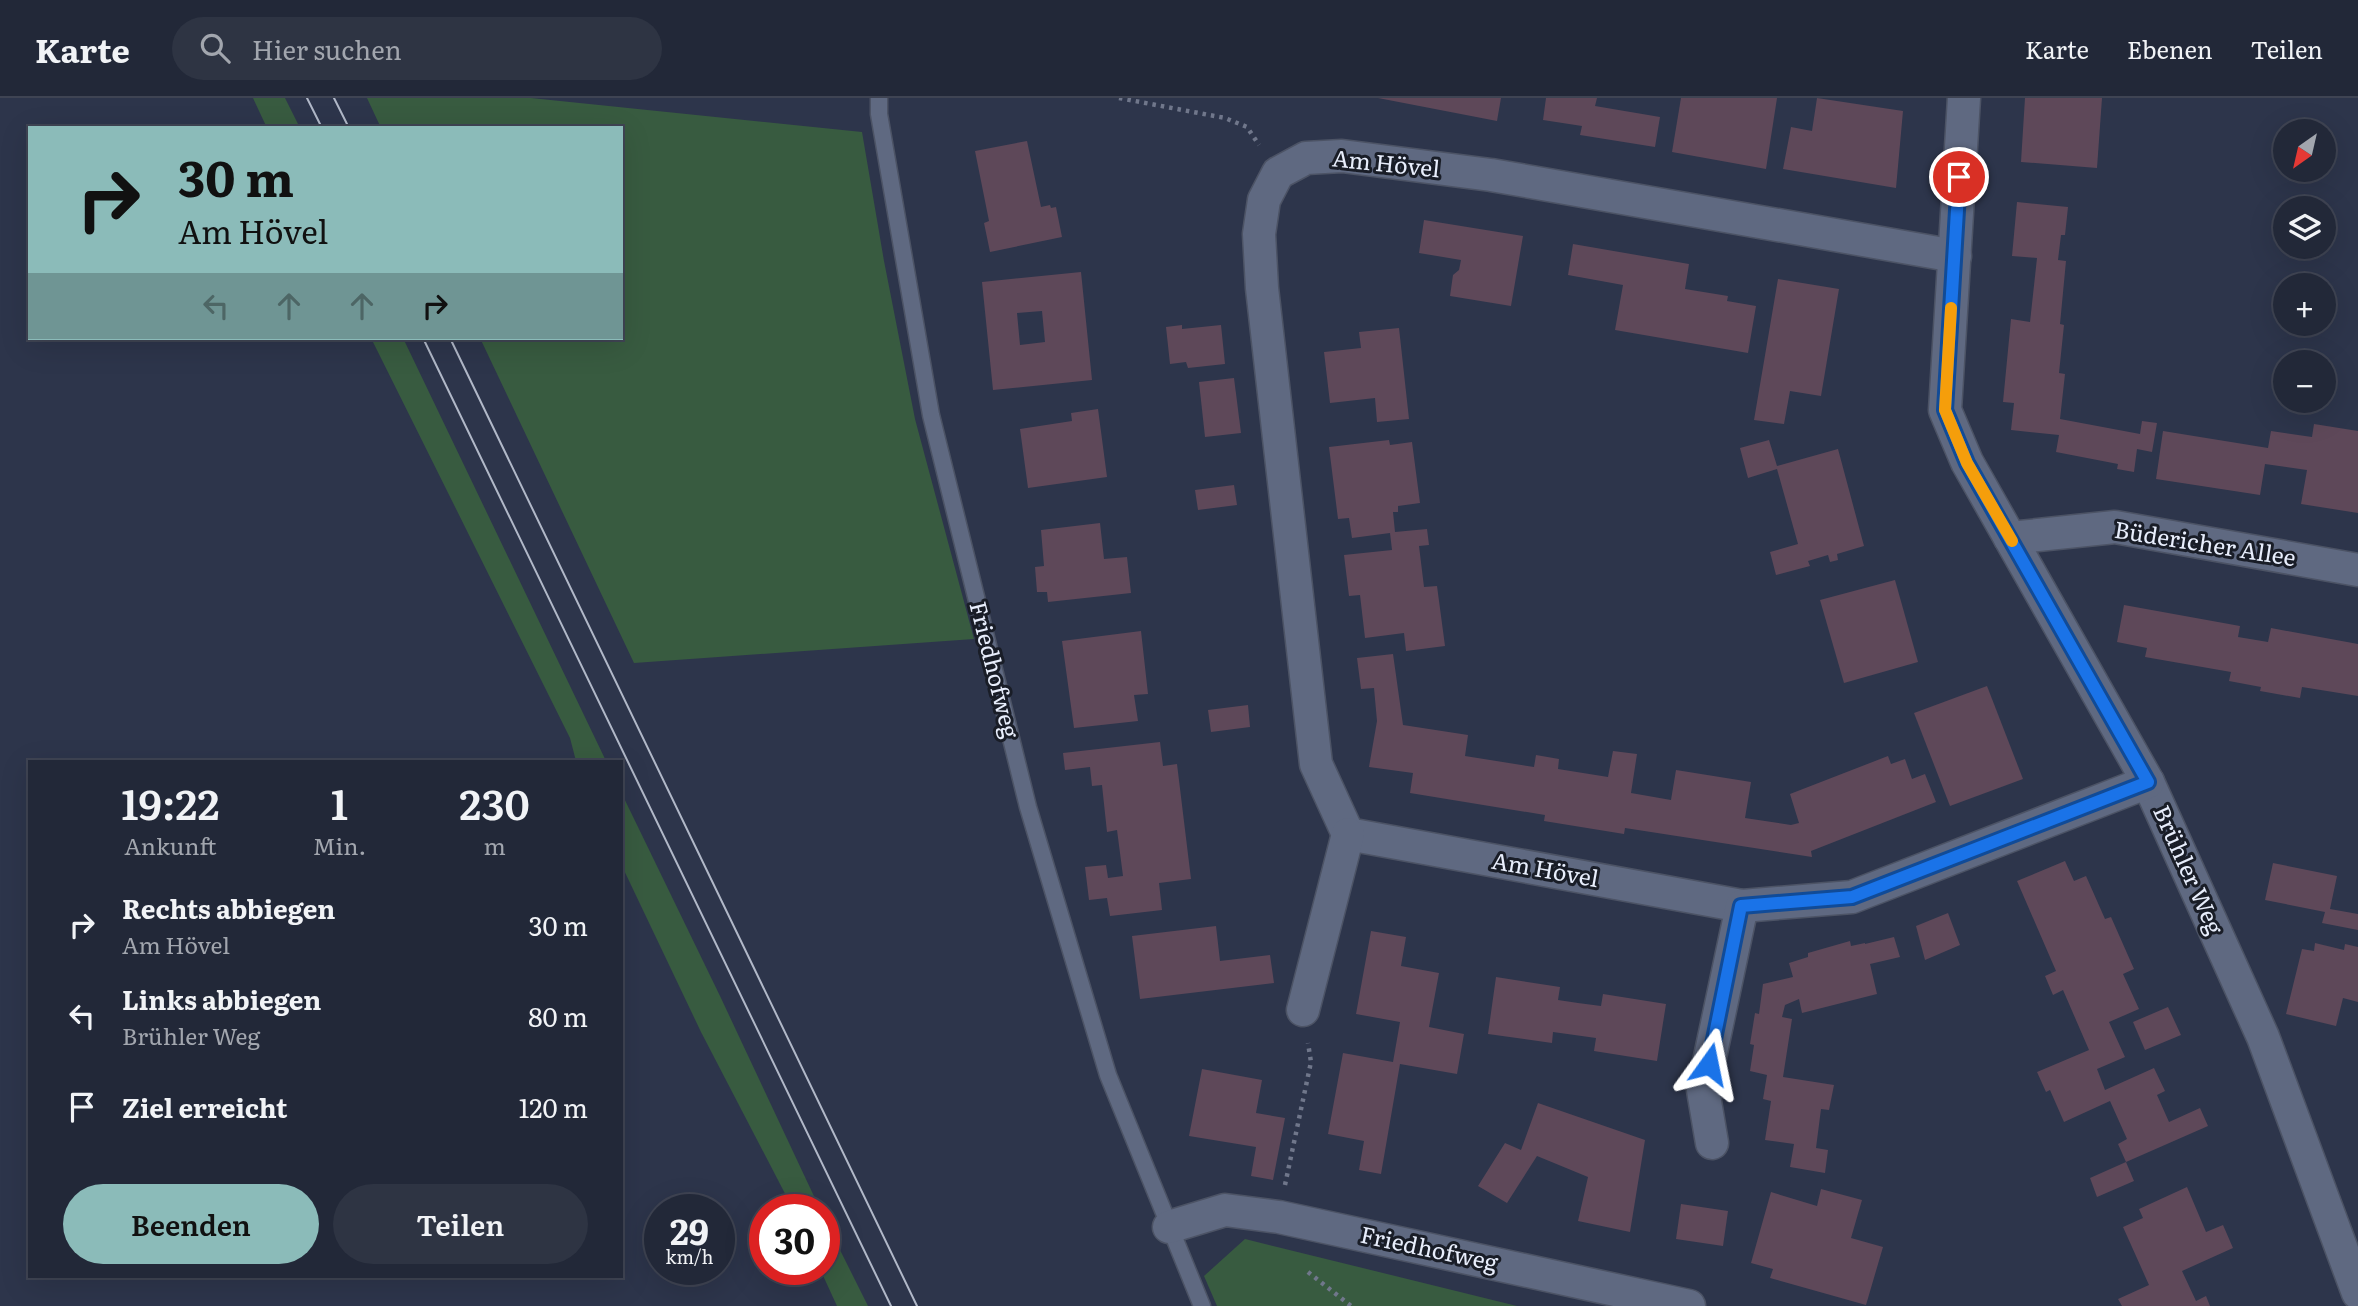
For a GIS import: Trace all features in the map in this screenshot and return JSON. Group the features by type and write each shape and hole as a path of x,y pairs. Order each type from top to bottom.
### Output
{"street":[{"name":"Brühler Weg","path":"1964,98 1945,410 1967,463 2148,782 2263,1037 2358,1293"},
{"name":"Am Hövel","path":"1279,173 1306,158 1342,156 1490,175 1955,256"},
{"path":"1279,173 1264,200 1259,234 1262,288 1316,764 1348,834 1303,1010"},
{"name":"Büdericher Allee","path":"2010,538 2115,527 2358,569"},
{"name":"Am Hövel","path":"1348,834 1741,906 1852,897 2148,782"},
{"path":"1712,1143 1703,1090 1741,906"},
{"name":"Friedhofweg","path":"1170,1227 1225,1210 1279,1217 1689,1306"}],"lane":[{"name":"Friedhofweg","path":"878,98 931,415 1028,807 1108,1074 1202,1306"}],"path":[{"path":"1119,98 1225,118 1247,127 1279,173"},
{"path":"1279,1217 1311,1062 1303,1010"},
{"path":"1308,1272 1351,1306"}],"green space":[{"path":"253,98 285,98 299,126 266,126"},
{"path":"367,98 531,98 862,132 915,419 974,639 634,663 481,340 623,340 623,126 380,126"},
{"path":"372,340 404,340 606,760 576,760 570,738"},
{"path":"623,796 813,1194 785,1194 701,1032 623,868"},
{"path":"1245,1239 1517,1306 1217,1306 1204,1276"},
{"path":"840,1250 868,1306 837,1306 827,1285 840,1285"}],"building":[{"path":"1378,98 1501,98 1497,121"},
{"path":"1546,98 1597,98 1595,106 1660,117 1655,147 1580,135 1582,126 1543,120"},
{"path":"1681,98 1777,98 1766,169 1672,152"},
{"path":"1817,98 1903,111 1896,188 1783,169 1791,127 1812,131"},
{"path":"2025,98 2102,98 2097,168 2021,162"},
{"path":"1027,141 1041,207 1056,207 1062,237 990,252 984,223 989,221 975,151"},
{"path":"2017,202 2068,207 2065,235 2061,235 2058,260 2066,261 2060,324 2064,325 2059,373 2065,374 2060,419 2140,434 2142,421 2157,423 2152,452 2137,449 2134,472 2117,469 2118,464 2056,452 2059,435 2011,430 2014,403 2003,402 2011,319 2030,322 2037,258 2012,256"},
{"path":"1424,220 1523,236 1511,306 1450,296 1453,275 1459,270 1461,260 1419,253"},
{"path":"1573,244 1689,264 1685,289 1728,296 1727,301 1756,306 1748,353 1615,330 1623,285 1568,275"},
{"path":"1081,272 1092,380 993,390 982,282","holes":["1042,311 1045,342 1020,345 1017,313"]},
{"path":"1778,279 1839,289 1821,396 1790,391 1784,424 1754,420"},
{"path":"1182,325 1182,329 1221,325 1225,364 1188,368 1186,362 1170,364 1166,327"},
{"path":"1399,328 1409,419 1377,422 1375,398 1330,403 1324,352 1361,348 1359,332"},
{"path":"1234,378 1241,433 1205,437 1199,382"},
{"path":"1098,409 1107,477 1028,488 1020,429 1072,421 1071,413"},
{"path":"2314,424 2358,431 2358,513 2301,504 2307,470 2265,464 2260,495 2156,479 2163,431 2268,448 2271,431 2312,437"},
{"path":"1389,440 1390,445 1412,442 1420,503 1398,506 1398,512 1393,512 1395,532 1427,529 1429,545 1419,546 1424,587 1437,586 1445,646 1406,651 1404,633 1365,638 1360,595 1349,596 1344,555 1392,550 1390,533 1352,538 1349,518 1338,519 1329,447"},
{"path":"1769,440 1777,466 1838,449 1864,546 1837,554 1838,560 1830,562 1828,555 1808,561 1810,566 1776,575 1770,552 1798,544 1777,469 1748,478 1740,448"},
{"path":"1234,485 1237,505 1198,510 1195,490"},
{"path":"1100,523 1104,559 1127,557 1131,593 1048,602 1047,592 1037,592 1035,567 1044,566 1041,530"},
{"path":"1895,580 1918,662 1844,683 1820,600"},
{"path":"2124,605 2240,626 2238,637 2268,642 2271,628 2358,644 2358,696 2302,687 2300,698 2260,691 2261,687 2229,681 2231,672 2145,657 2147,648 2117,642"},
{"path":"1141,631 1148,694 1134,695 1138,721 1074,728 1062,641"},
{"path":"1393,654 1403,725 1468,735 1465,756 1534,767 1536,755 1559,759 1558,769 1608,777 1613,751 1637,754 1631,793 1671,800 1676,770 1751,782 1745,818 1791,825 1799,823 1790,794 1888,756 1891,764 1905,759 1912,779 1925,774 1936,802 1811,851 1812,857 1625,828 1624,834 1544,821 1545,815 1410,793 1413,773 1369,767 1377,721 1374,688 1361,689 1357,658"},
{"path":"1987,686 2023,779 1950,806 1914,713"},
{"path":"1248,705 1250,727 1211,732 1208,710"},
{"path":"1160,742 1163,766 1177,764 1191,879 1159,883 1162,910 1110,916 1107,898 1089,900 1085,867 1106,865 1108,878 1123,876 1117,830 1107,832 1102,785 1092,786 1090,767 1065,770 1063,753"},
{"path":"2065,861 2074,881 2086,876 2105,919 2111,917 2134,969 2123,974 2139,1009 2109,1022 2125,1057 2097,1069 2105,1090 2154,1068 2165,1091 2157,1095 2169,1122 2200,1108 2208,1126 2126,1162 2118,1144 2127,1139 2110,1101 2064,1122 2050,1090 2046,1092 2037,1072 2089,1050 2063,990 2053,995 2045,976 2056,971 2017,881"},
{"path":"2273,863 2337,876 2330,909 2358,914 2358,930 2322,923 2325,912 2265,900"},
{"path":"1948,913 1960,945 1925,960 1916,926"},
{"path":"1216,926 1220,961 1270,955 1274,983 1140,999 1132,936"},
{"path":"1371,931 1406,937 1401,966 1439,973 1429,1027 1464,1034 1457,1074 1400,1064 1381,1174 1359,1170 1364,1141 1328,1134 1343,1053 1393,1062 1400,1022 1356,1014"},
{"path":"1894,937 1900,957 1870,964 1877,994 1802,1013 1799,999 1785,1005 1782,1017 1792,1019 1783,1077 1834,1085 1829,1110 1821,1109 1816,1148 1828,1150 1825,1173 1790,1167 1794,1144 1765,1140 1771,1101 1763,1099 1767,1075 1750,1071 1754,1045 1750,1044 1755,1013 1759,1014 1763,984 1793,977 1789,963 1808,957 1808,953 1850,941 1851,946"},
{"path":"2315,943 2344,950 2345,944 2358,947 2358,1002 2343,998 2336,1026 2286,1014 2302,949 2314,951"},
{"path":"1496,977 1560,987 1558,1000 1601,1006 1603,994 1666,1004 1657,1061 1594,1051 1596,1038 1553,1032 1552,1043 1488,1034"},
{"path":"2168,1007 2181,1035 2145,1050 2133,1022"},
{"path":"1202,1069 1262,1080 1256,1113 1285,1118 1273,1180 1251,1176 1256,1147 1189,1136"},
{"path":"1538,1103 1645,1140 1630,1232 1578,1221 1588,1177 1537,1156 1507,1203 1478,1186 1505,1143 1521,1150"},
{"path":"2126,1162 2134,1181 2097,1197 2090,1178"},
{"path":"2187,1187 2206,1232 2223,1225 2233,1248 2182,1271 2196,1301 2206,1296 2210,1306 2122,1306 2118,1299 2149,1285 2123,1227 2143,1218 2139,1209"},
{"path":"1821,1189 1862,1200 1851,1238 1883,1247 1866,1305 1770,1278 1773,1269 1751,1263 1771,1192 1817,1206"},
{"path":"1681,1204 1728,1211 1723,1246 1676,1239"}],"tram line":[{"path":"307,98 321,126"},
{"path":"334,98 348,126"},
{"path":"424,340 891,1306"},
{"path":"451,340 917,1306"}],"slow traffic":[{"path":"1951,308 1945,410 1967,463 2012,541"}],"route":[{"path":"1709,1064 1741,906 1852,897 2148,782 1967,463 1945,410 1959,177"}]}
